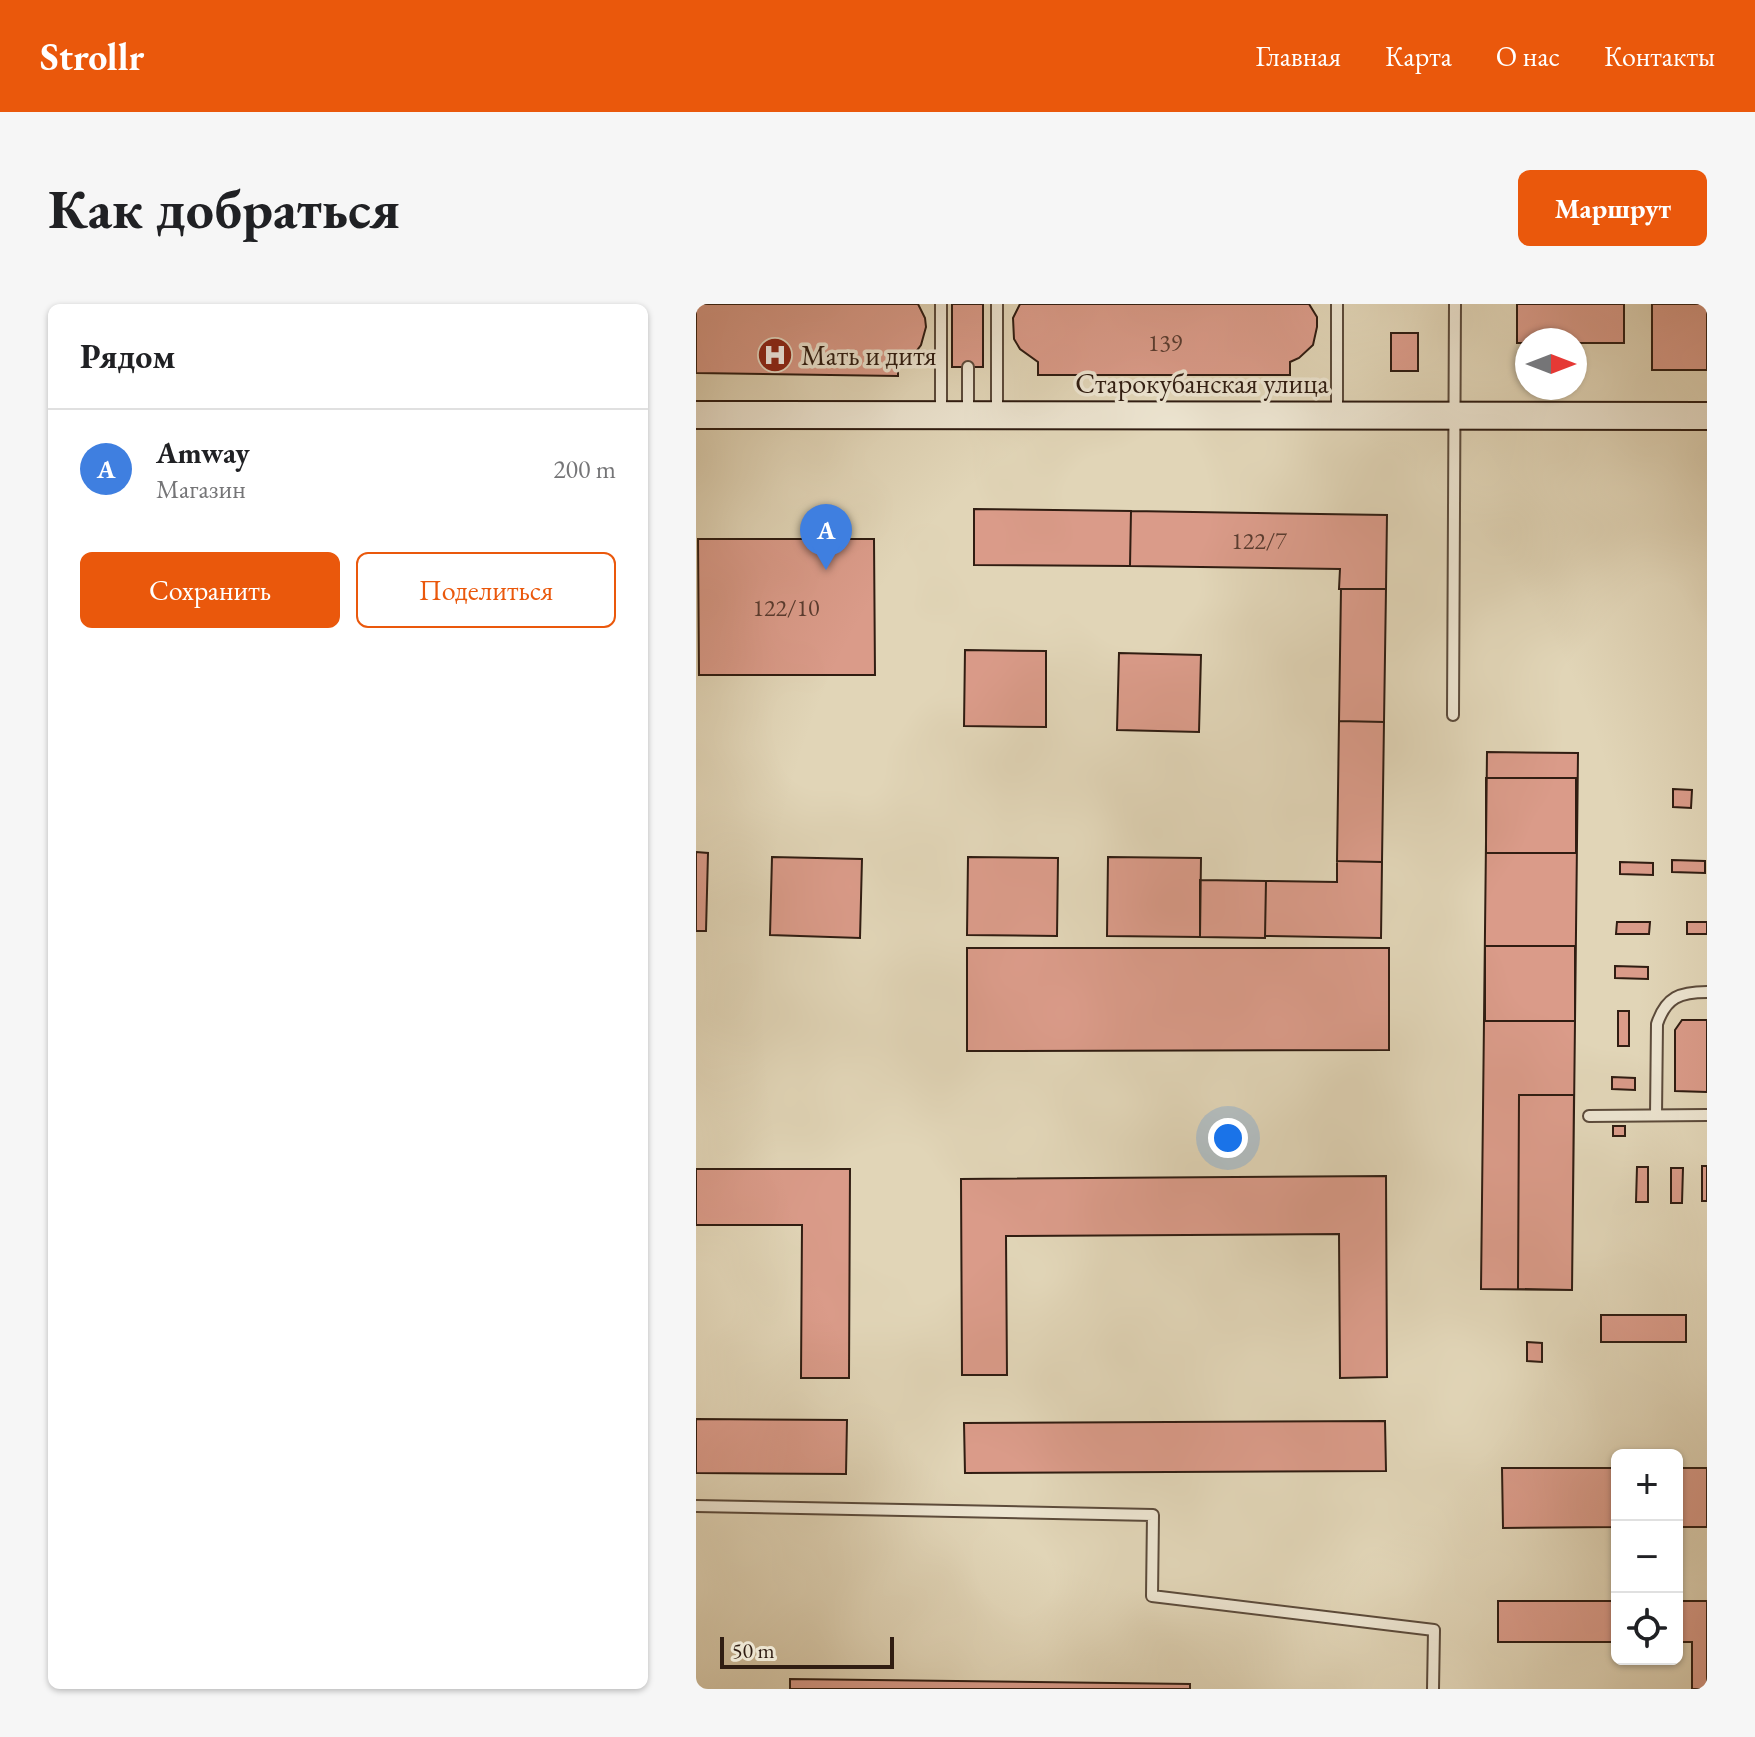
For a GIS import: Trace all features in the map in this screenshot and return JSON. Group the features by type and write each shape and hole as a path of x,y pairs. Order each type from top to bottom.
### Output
{"street":[{"name":"Старокубанская улица","path":"696,415 1707,416"}],"lane":[{"path":"941,304 941,414"},
{"path":"997,304 997,414"},
{"path":"1337,304 1337,415"},
{"path":"1453,715 1455,304"},
{"path":"968,367 968,414"},
{"path":"1656,1115 1657,1024 1661,1011 1676,996 1687,992 1707,992"},
{"path":"1589,1116 1707,1115"},
{"path":"696,1506 1153,1515 1152,1596 1434,1630 1433,1689"}],"building":[{"path":"696,304 918,304 926,327 921,345 915,353 898,362 898,376 696,373"},
{"path":"952,304 983,304 983,367 952,367"},
{"path":"1020,304 1309,304 1317,317 1317,327 1313,345 1290,362 1290,375 1038,375 1038,362 1020,349 1014,339 1013,318"},
{"path":"1517,304 1624,304 1624,343 1587,343 1587,328 1517,328"},
{"path":"1652,304 1707,304 1707,370 1652,370"},
{"path":"1391,333 1418,333 1418,371 1391,371"},
{"path":"974,509 1131,511 1130,566 974,565"},
{"path":"1131,511 1387,515 1386,589 1339,589 1340,569 1130,566"},
{"path":"698,539 874,539 875,675 699,675"},
{"path":"1341,589 1386,589 1384,722 1339,721"},
{"path":"965,650 1046,651 1046,727 964,726"},
{"path":"1119,653 1201,655 1199,732 1117,730"},
{"path":"1339,721 1384,722 1382,862 1337,861"},
{"path":"1487,752 1578,753 1572,1290 1481,1289"},
{"path":"1486,778 1576,778 1576,853 1486,853"},
{"path":"1673,789 1692,790 1691,808 1673,807"},
{"path":"696,852 708,853 706,931 696,931"},
{"path":"772,857 862,859 860,938 770,935"},
{"path":"968,857 1058,858 1057,936 967,935"},
{"path":"1108,857 1201,858 1200,937 1107,936"},
{"path":"1672,860 1705,861 1705,873 1672,872"},
{"path":"1337,861 1382,862 1381,938 1265,936 1266,881 1337,882"},
{"path":"1620,862 1653,863 1653,875 1620,874"},
{"path":"1200,880 1266,881 1265,938 1200,937"},
{"path":"1617,922 1650,922 1649,934 1616,934"},
{"path":"1687,922 1707,922 1707,934 1687,934"},
{"path":"1485,946 1575,946 1575,1021 1485,1021"},
{"path":"967,948 1389,948 1389,1050 967,1051"},
{"path":"1615,966 1648,967 1648,979 1615,978"},
{"path":"1618,1011 1629,1011 1629,1046 1618,1046"},
{"path":"1682,1020 1707,1020 1707,1092 1675,1091 1675,1030"},
{"path":"1612,1077 1635,1078 1635,1090 1612,1089"},
{"path":"1519,1095 1574,1095 1572,1290 1518,1289"},
{"path":"1613,1126 1625,1126 1625,1136 1613,1136"},
{"path":"1702,1166 1707,1166 1707,1201 1702,1201"},
{"path":"1637,1167 1648,1167 1648,1202 1636,1202"},
{"path":"1671,1168 1683,1168 1682,1203 1671,1203"},
{"path":"696,1169 850,1169 849,1378 801,1378 802,1225 696,1225"},
{"path":"1386,1176 1387,1377 1340,1378 1339,1234 1006,1236 1007,1375 962,1375 961,1179"},
{"path":"1601,1315 1686,1315 1686,1342 1601,1342"},
{"path":"1527,1342 1542,1343 1542,1362 1527,1361"},
{"path":"696,1419 847,1420 846,1474 696,1473"},
{"path":"1385,1421 1386,1471 965,1473 964,1423"},
{"path":"1502,1468 1611,1468 1611,1527 1503,1528"},
{"path":"1683,1468 1707,1468 1707,1527 1683,1527"},
{"path":"1498,1601 1611,1601 1611,1642 1498,1642"},
{"path":"1683,1601 1707,1601 1707,1689 1692,1689 1692,1642 1683,1642"},
{"path":"790,1679 1190,1684 1190,1689 790,1689"}],"place":[{"name":"Мать и дитя","path":"775,355"},
{"name":"Amway","path":"826,570"}]}
